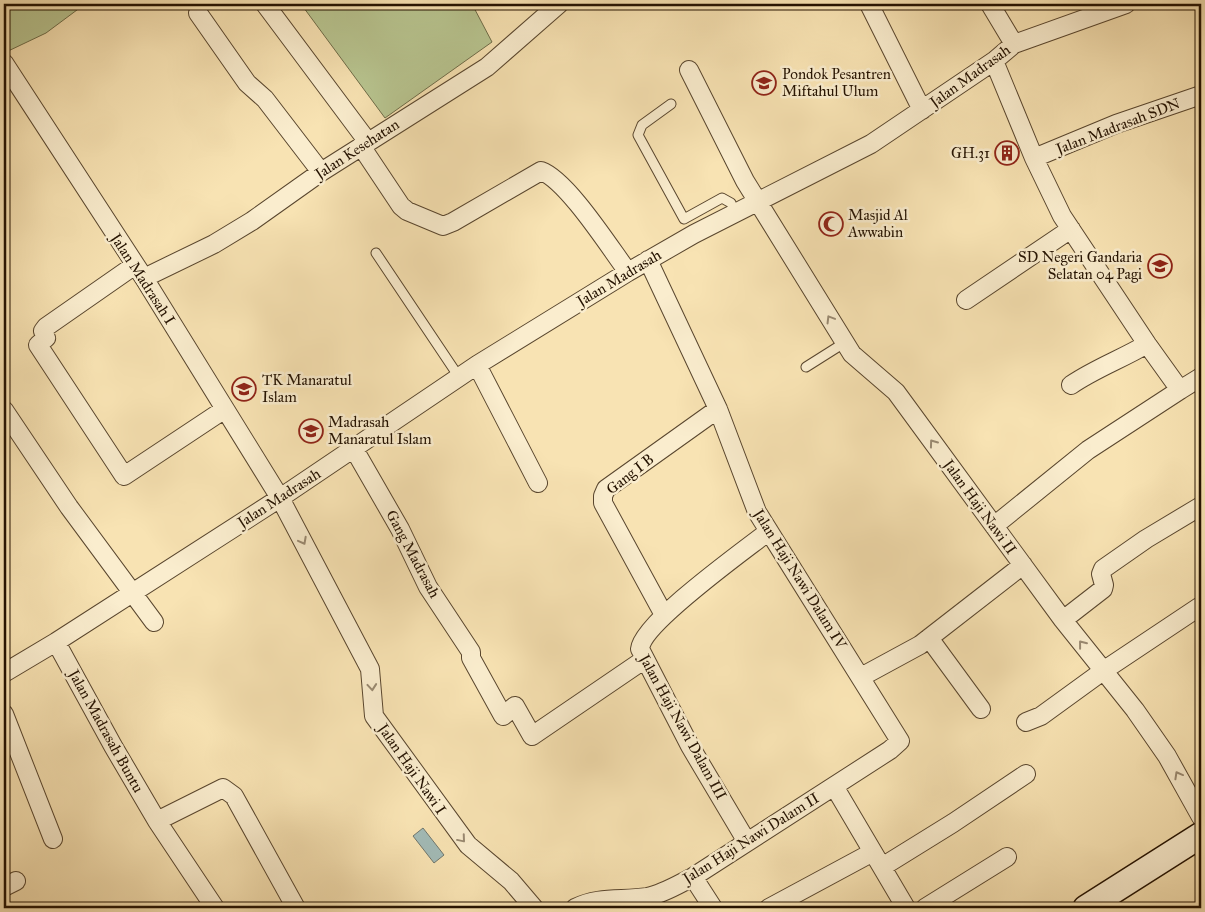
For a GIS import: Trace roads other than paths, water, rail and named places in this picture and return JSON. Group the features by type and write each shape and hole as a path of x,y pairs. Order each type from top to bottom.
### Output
{"street":[{"path":"265,4 365,144 401,206 407,211 443,226 541,171 549,174 578,206 628,272"},
{"name":"Jalan Kesehatan","path":"225,409 124,476 38,345 46,338 43,331 46,327 140,272 214,244 245,225 321,172 487,67 559,4"},
{"path":"868,4 922,110"},
{"path":"990,4 1014,44"},
{"name":"Jalan Madrasah","path":"4,673 56,642 280,498 458,377 648,260 758,200 871,144 994,61 1014,44 1126,4"},
{"path":"198,14 247,82 265,99 321,172"},
{"path":"994,61 1034,158 1071,229 1147,344 1180,390"},
{"name":"Jalan Madrasah I","path":"4,62 140,272 280,498"},
{"name":"Jalan Haji Nawi II","path":"689,70 745,181 844,343 852,354 896,392 1023,566 1167,756 1201,817"},
{"name":"Jalan Madrasah SDN","path":"1034,158 1116,124 1201,95"},
{"path":"966,300 1071,229"},
{"name":"Jalan Haji Nawi Dalam IV","path":"648,260 718,409 757,512 900,738 897,745 890,750"},
{"path":"1071,385 1104,364 1124,358 1147,344"},
{"path":"477,365 538,483"},
{"path":"994,526 1110,434 1201,377"},
{"name":"Gang I B","path":"664,615 603,503 602,496 606,488 718,409"},
{"path":"4,410 69,507 133,591 154,622"},
{"name":"Gang Madrasah","path":"354,449 400,529 428,587 471,652 471,658 503,716 515,706 532,736 645,659"},
{"name":"Jalan Haji Nawi I","path":"280,498 370,669 374,716 462,839 511,881 534,908"},
{"path":"1064,620 1103,589 1104,585 1101,574 1103,569 1146,539 1201,506"},
{"path":"664,615 769,531"},
{"path":"861,677 929,638 1023,566"},
{"path":"1026,722 1041,716 1103,671 1199,607"},
{"name":"Jalan Haji Nawi Dalam III","path":"664,615 640,646 690,746 747,842"},
{"path":"929,638 981,709"},
{"name":"Jalan Madrasah Buntu","path":"56,642 157,821 214,908"},
{"path":"4,714 53,839"},
{"name":"Jalan Haji Nawi Dalam II","path":"575,908 602,899 649,897 693,877 890,750"},
{"path":"769,908 953,823 1026,774"},
{"path":"834,786 906,908"},
{"path":"157,821 223,788 227,789 234,796 296,908"},
{"path":"1086,908 1201,835"},
{"path":"925,908 1007,857"},
{"path":"693,877 713,908"}],"lane":[{"path":"671,104 642,126 638,135 641,144 684,220 722,198 731,203 735,212"},
{"path":"376,253 458,377"},
{"path":"806,367 844,343"}],"water":[{"path":"423,828 444,855 434,863 413,836"}],"place":[{"name":"Pondok Pesantren Miftahul Ulum","path":"764,83"},
{"name":"GH.31","path":"1007,153"},
{"name":"Masjid Al Awwabin","path":"831,224"},
{"name":"SD Negeri Gandaria Selatan 04 Pagi","path":"1160,266"},
{"name":"TK Manaratul Islam","path":"244,389"},
{"name":"Madrasah Manaratul Islam","path":"311,431"}]}
